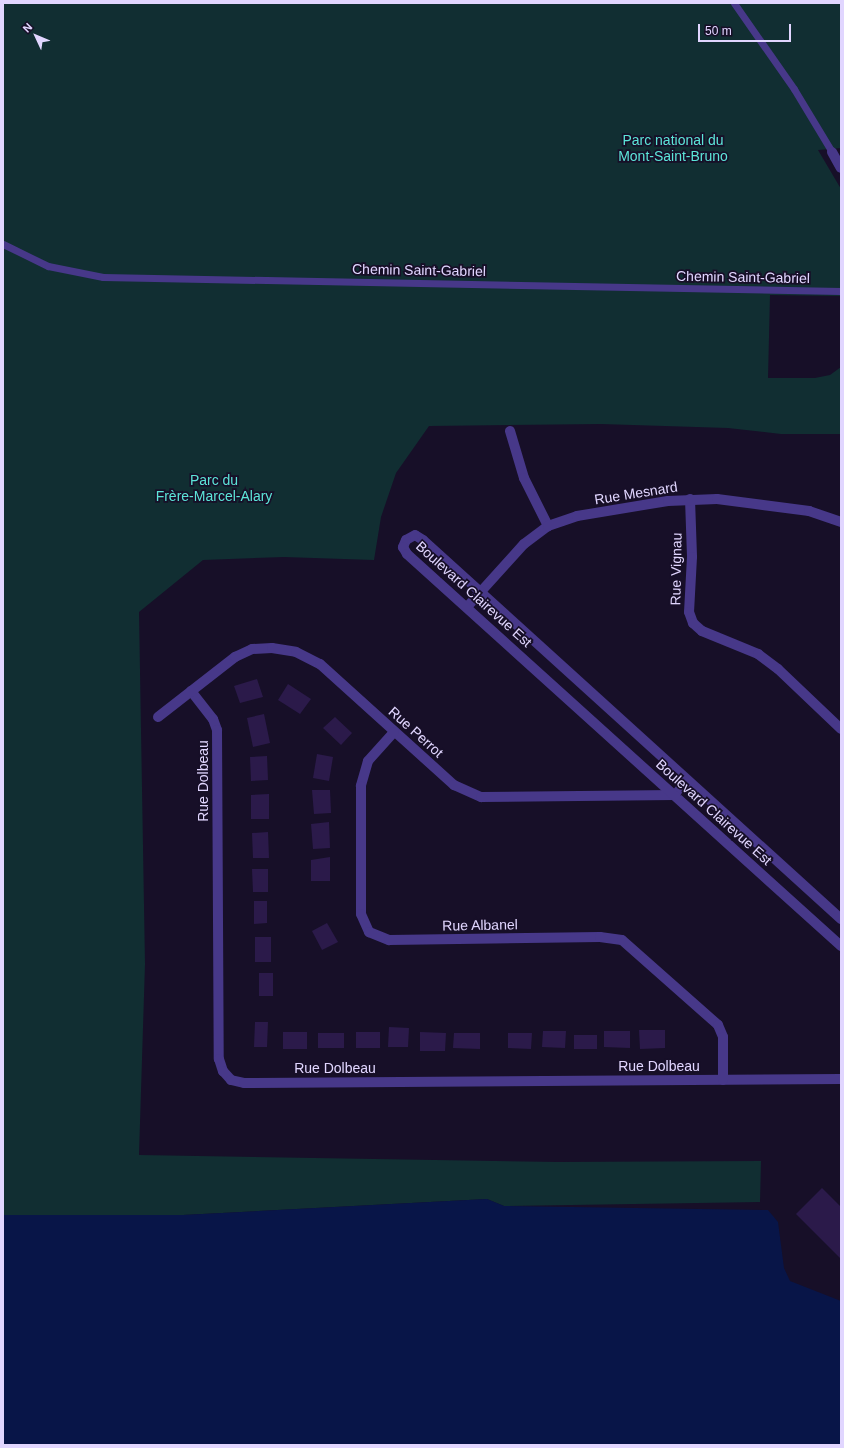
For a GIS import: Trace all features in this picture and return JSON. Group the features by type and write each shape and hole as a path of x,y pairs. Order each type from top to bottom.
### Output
{"street":[{"path":"832,152 841,168"},
{"path":"510,431 524,478 548,526"},
{"name":"Rue Mesnard","path":"467,606 524,544 548,526 577,516 690,499 717,499 809,511 841,522"},
{"name":"Rue Vignau","path":"690,499 692,557 689,612 693,623 702,631 758,654 778,669 841,729"},
{"name":"Boulevard Clairevue Est","path":"841,919 419,537 413,536 406,540 404,552 467,606 841,946"},
{"name":"Rue Perrot","path":"158,717 235,657 252,649 272,648 296,652 320,664 454,785 481,797 675,794"},
{"name":"Rue Dolbeau","path":"191,691 213,719 217,730 219,1059 228,1077 244,1083 841,1079"},
{"name":"Rue Albanel","path":"394,732 368,761 361,786 361,914 369,932 388,940 600,937 622,940 718,1025 723,1037 723,1080"},
{"path":"675,794 687,781"}],"lane":[{"path":"734,3 794,90 832,152"},
{"name":"Chemin Saint-Gabriel","path":"3,244 48,266 103,277 183,281 841,291"}],"green space":[{"name":"Parc national du Mont-Saint-Bruno","path":"3,3 841,3 841,148 818,150 841,189 841,296 770,295 768,378 815,378 830,375 841,367 841,434 781,434 728,428 601,424 429,426 396,473 381,517 374,560 284,557 203,560 139,612 145,964 139,1155 558,1162 761,1161 760,1202 504,1206 487,1199 183,1215 3,1215"}],"shaded area":[{"path":"487,1199 504,1206 768,1210 778,1222 784,1268 790,1281 841,1301 841,1445 3,1445 3,1215 183,1215"}],"building":[{"path":"257,679 263,697 240,703 234,686"},
{"path":"288,684 311,699 300,714 278,700"},
{"path":"264,714 270,743 253,747 247,718"},
{"path":"335,717 352,733 341,745 323,728"},
{"path":"317,754 333,757 329,781 313,778"},
{"path":"267,756 268,780 251,781 250,757"},
{"path":"312,790 330,790 331,813 314,814"},
{"path":"269,794 269,819 251,819 251,795"},
{"path":"329,822 330,848 313,849 311,824"},
{"path":"268,832 269,858 253,858 252,833"},
{"path":"330,857 330,881 311,881 311,860"},
{"path":"252,869 268,869 268,892 253,892"},
{"path":"254,901 267,901 267,923 254,924"},
{"path":"327,923 338,942 322,950 312,931"},
{"path":"255,937 271,937 271,962 255,962"},
{"path":"259,973 273,973 273,996 259,996"},
{"path":"255,1022 268,1022 267,1047 254,1047"},
{"path":"389,1027 409,1028 408,1047 388,1047"},
{"path":"639,1030 665,1030 665,1048 640,1049"},
{"path":"543,1031 566,1031 565,1048 542,1047"},
{"path":"604,1031 630,1031 630,1048 604,1047"},
{"path":"283,1032 307,1032 307,1049 283,1049"},
{"path":"356,1032 380,1032 380,1048 356,1048"},
{"path":"420,1032 446,1033 445,1051 420,1051"},
{"path":"318,1033 344,1033 344,1048 318,1048"},
{"path":"454,1033 480,1033 480,1049 453,1048"},
{"path":"508,1033 532,1033 531,1049 508,1048"},
{"path":"574,1035 597,1035 597,1049 574,1049"},
{"path":"822,1188 841,1207 841,1259 796,1214"}],"park label":[{"name":"Parc du Frère-Marcel-Alary","path":"214,488"}]}
